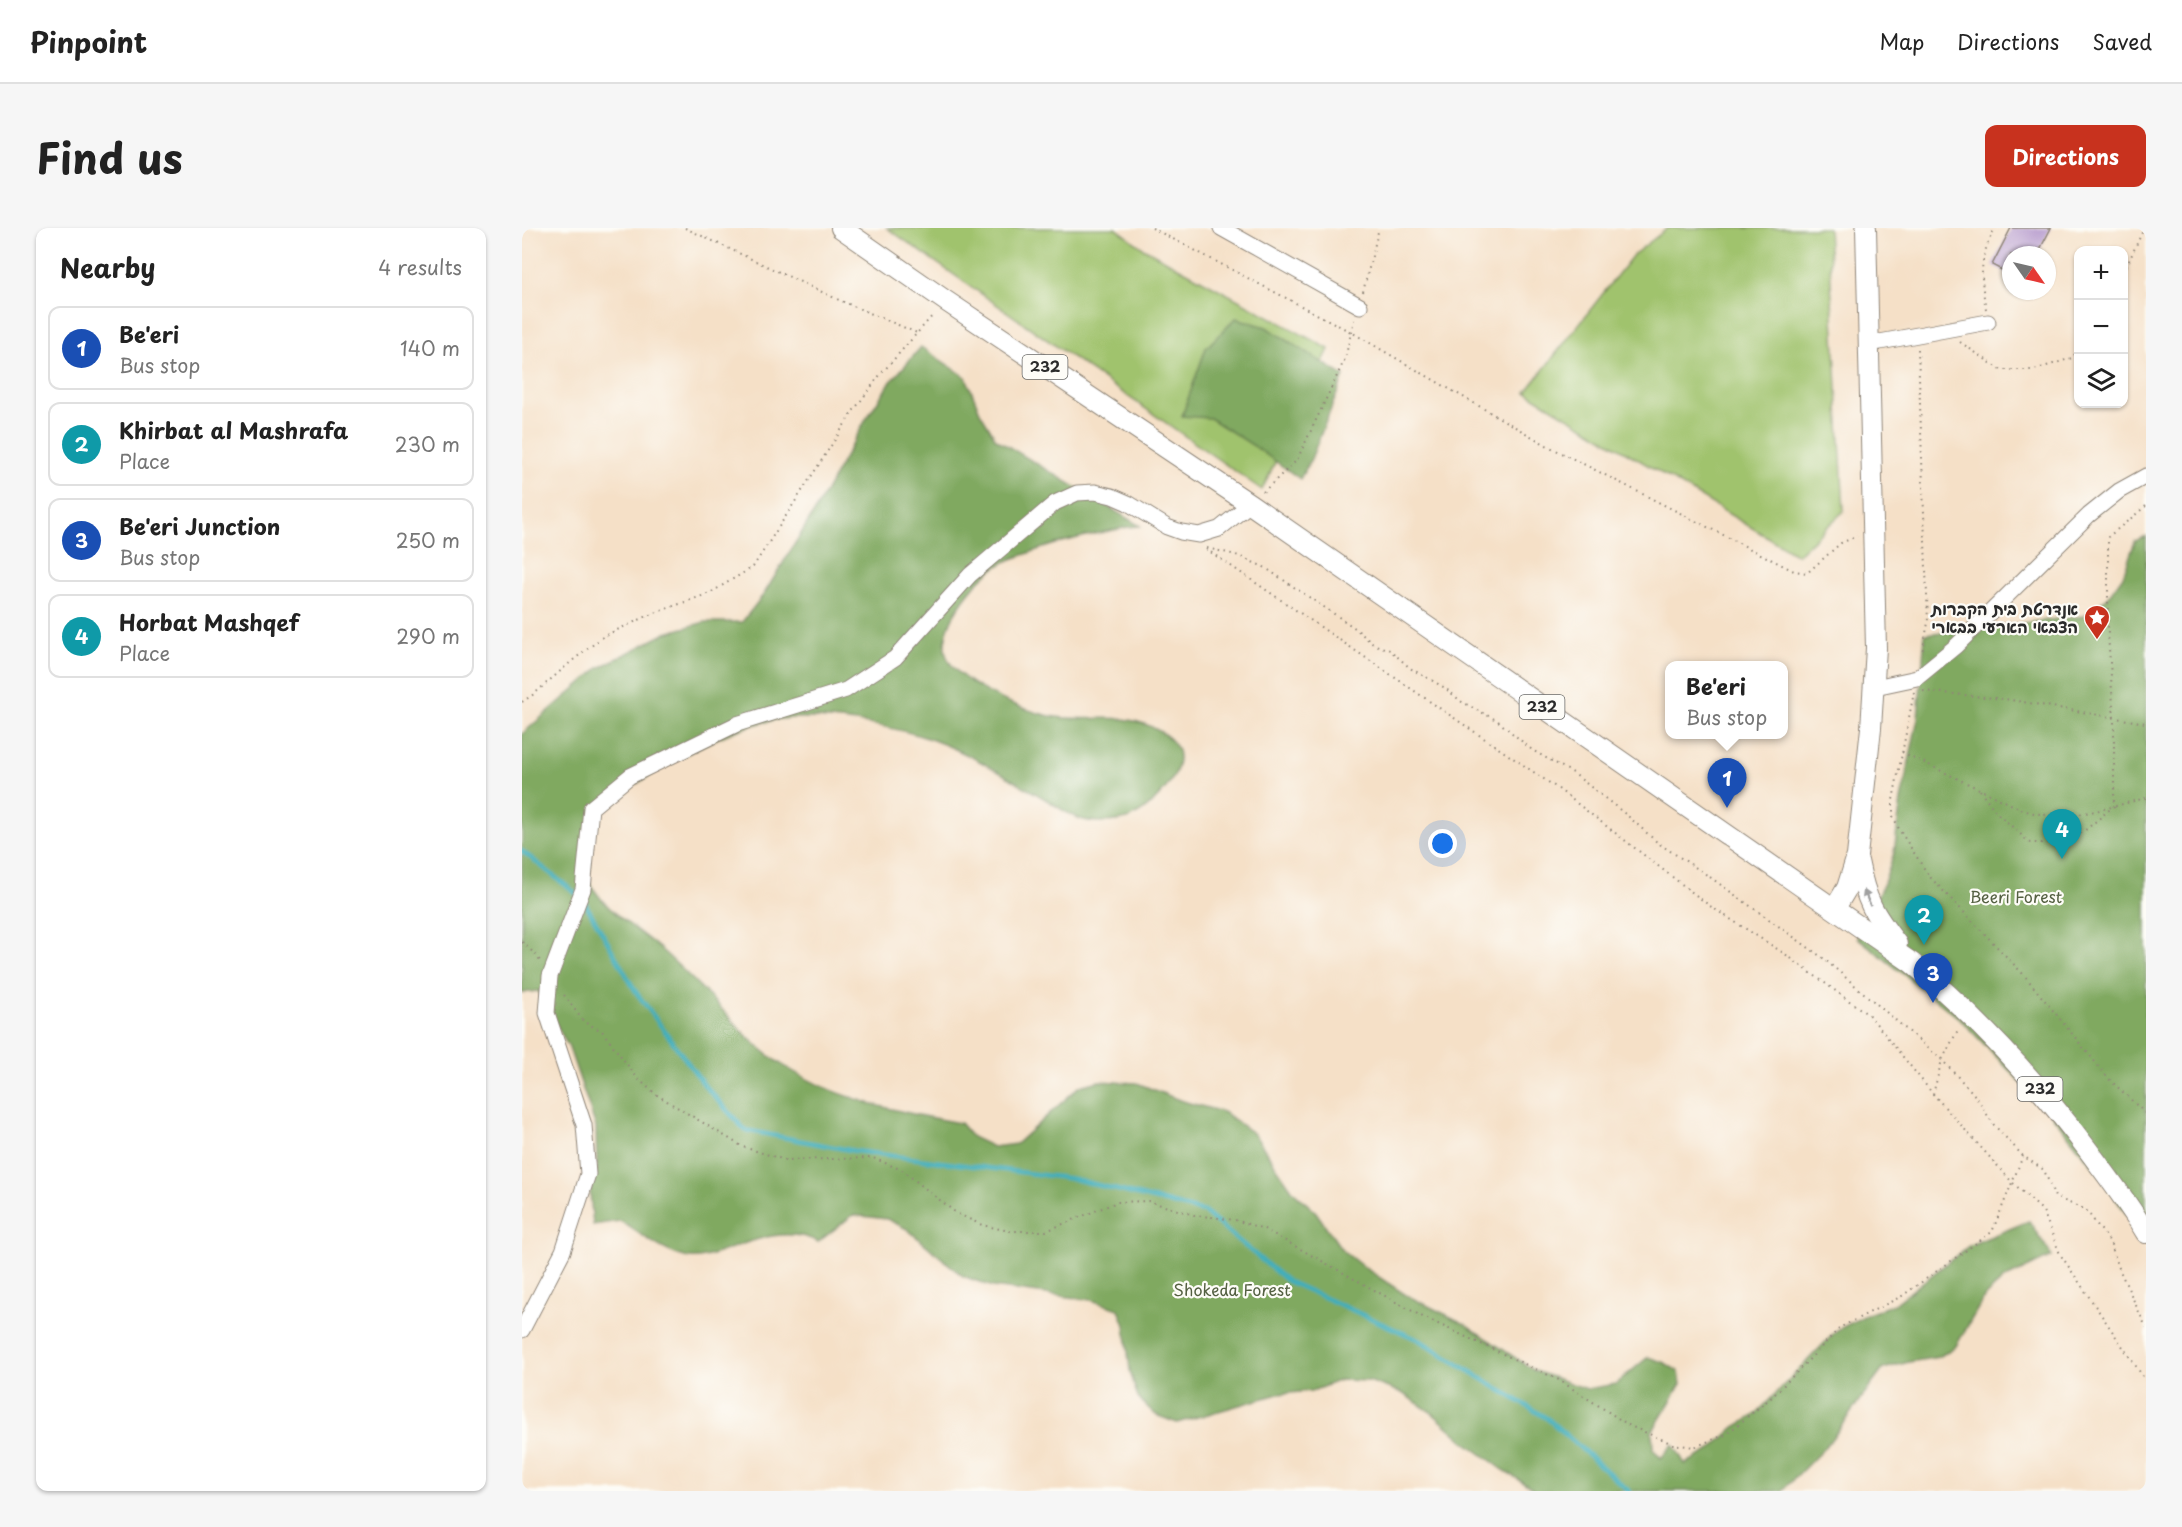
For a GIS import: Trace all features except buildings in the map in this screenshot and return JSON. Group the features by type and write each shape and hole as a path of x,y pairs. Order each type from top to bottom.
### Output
{"main road":[{"name":"232","path":"841,228 1250,504 1912,963 1967,1012 2048,1097 2105,1173 2146,1233"},
{"path":"1835,908 1847,888 1857,856 1875,687 1874,533 1866,228"},
{"path":"1857,856 1864,891 1871,907 1912,963"}],"street":[{"path":"1221,228 1360,306"},
{"path":"1869,344 1988,322"},
{"path":"1875,687 1915,684 2089,515 2119,491 2146,476"},
{"path":"522,1330 563,1251 588,1174 584,1125 547,1013 550,976 583,889 591,808 630,776 737,724 846,690 895,658 970,575 1055,503 1077,493 1095,492 1128,503 1167,527 1199,535 1219,529 1250,504"}],"path":[{"path":"685,228 839,300 917,333"},
{"path":"1152,228 1351,332 1548,446 1794,571 1807,573 1841,543 1863,533 1874,533"},
{"path":"1250,504 1297,460 1346,359 1354,318 1360,306 1379,228"},
{"path":"1988,322 1980,277 1985,248 1995,228"},
{"path":"2128,263 2144,228"},
{"path":"522,702 604,636 652,614 710,593 753,567 854,410 880,375 946,301"},
{"path":"1943,330 2001,370 2034,370 2072,358 2076,354"},
{"path":"1917,335 1928,623 1893,800 1893,816 1929,876 2024,975 2109,1079 2146,1114"},
{"path":"2114,806 2114,719 2108,634 2108,537 2146,506"},
{"path":"1181,532 1210,550 1236,555 1264,567 1355,628 1372,644 1390,650 1410,668 1445,688 1462,702 1498,721 1532,750 1573,773 1658,843 1823,958 1917,1036 1942,1060 1973,1093 1994,1125 2023,1156 2044,1170 2055,1197 2086,1210 2110,1242 2120,1271 2146,1327"},
{"path":"1181,532 1557,788 1710,906 1785,954 1869,1016 1933,1094 2012,1182 2043,1210 2060,1254 2146,1381"},
{"path":"1915,684 2146,723"},
{"path":"1902,752 2023,810 2039,815 2067,817 2146,798"},
{"path":"1980,790 1996,812 2030,843 2062,843 2083,832 2114,806"},
{"path":"522,942 536,955 585,1022 602,1031 638,1079 657,1095 743,1147 784,1160 873,1158 902,1170 956,1213 982,1225 1009,1231 1046,1231 1117,1202 1148,1201 1194,1215 1235,1220 1264,1229 1423,1317 1559,1380 1630,1426 1673,1444 1694,1447 1725,1435 1773,1397 1841,1327 1902,1296 1992,1232 2023,1156"},
{"path":"1933,1094 1942,1060 1967,1012"}],"green space":[{"path":"887,228 1116,228 1143,248 1329,349 1262,490"},
{"path":"1668,228 1828,228 1844,511 1797,555 1526,392 1633,255"},
{"path":"1236,318 1266,327 1344,376 1311,459 1300,479 1210,418 1182,416 1206,348"},
{"name":"Shokeda Forest","path":"921,347 966,377 980,412 996,439 1140,526 1103,532 1053,545 1011,559 991,571 961,603 952,619 945,645 950,662 973,684 1006,701 1038,713 1064,718 1119,719 1146,724 1172,741 1179,756 1178,765 1169,784 1144,810 1127,819 1117,821 1089,821 1069,814 992,768 933,740 858,722 817,718 781,719 744,728 708,743 608,800 589,824 585,837 584,868 592,885 607,906 672,960 761,1049 783,1065 830,1089 881,1106 960,1123 972,1137 993,1147 1016,1144 1080,1086 1099,1081 1137,1083 1182,1101 1223,1112 1254,1134 1293,1191 1316,1212 1342,1250 1406,1295 1465,1324 1535,1371 1587,1389 1616,1384 1648,1357 1665,1363 1679,1372 1681,1384 1652,1432 1653,1449 1661,1458 1673,1444 1685,1464 1709,1451 1735,1427 1754,1416 1837,1330 1896,1303 1970,1245 2029,1221 2052,1256 2004,1279 1985,1296 1956,1346 1939,1357 1883,1369 1827,1445 1782,1491 1537,1491 1502,1469 1464,1441 1431,1412 1402,1393 1369,1381 1341,1380 1312,1391 1278,1394 1177,1423 1156,1415 1138,1398 1130,1371 1125,1325 1119,1309 1091,1300 993,1287 963,1276 907,1229 887,1219 853,1215 818,1242 796,1235 774,1236 699,1258 679,1256 670,1252 620,1221 593,1225 590,1193 597,1169 596,1127 569,1048 538,991 522,993 522,734 599,668 666,633 705,622 742,622 764,594 813,514 868,416 889,384"},
{"name":"Beeri Forest","path":"2146,536 2146,1243 2098,1172 2050,1113 1961,1020 1857,937 1884,883 1894,853 1901,800 1918,718 1925,634 2084,616 2108,597 2123,576 2135,541"}],"waterway":[{"path":"522,851 578,895"},
{"path":"584,901 636,992 705,1086 745,1130 855,1151 1074,1179 1204,1212 1287,1281 1419,1340 1548,1419 1629,1491"}],"place":[{"name":"אנדרטת בית הקברות הצבאי הארעי בבארי","path":"2097,641"},
{"name":"Be'eri","path":"1727,808"},
{"name":"Horbat Mashqef","path":"2062,859"},
{"name":"Khirbat al Mashrafa","path":"1924,945"},
{"name":"Be'eri Junction","path":"1933,1003"}]}
